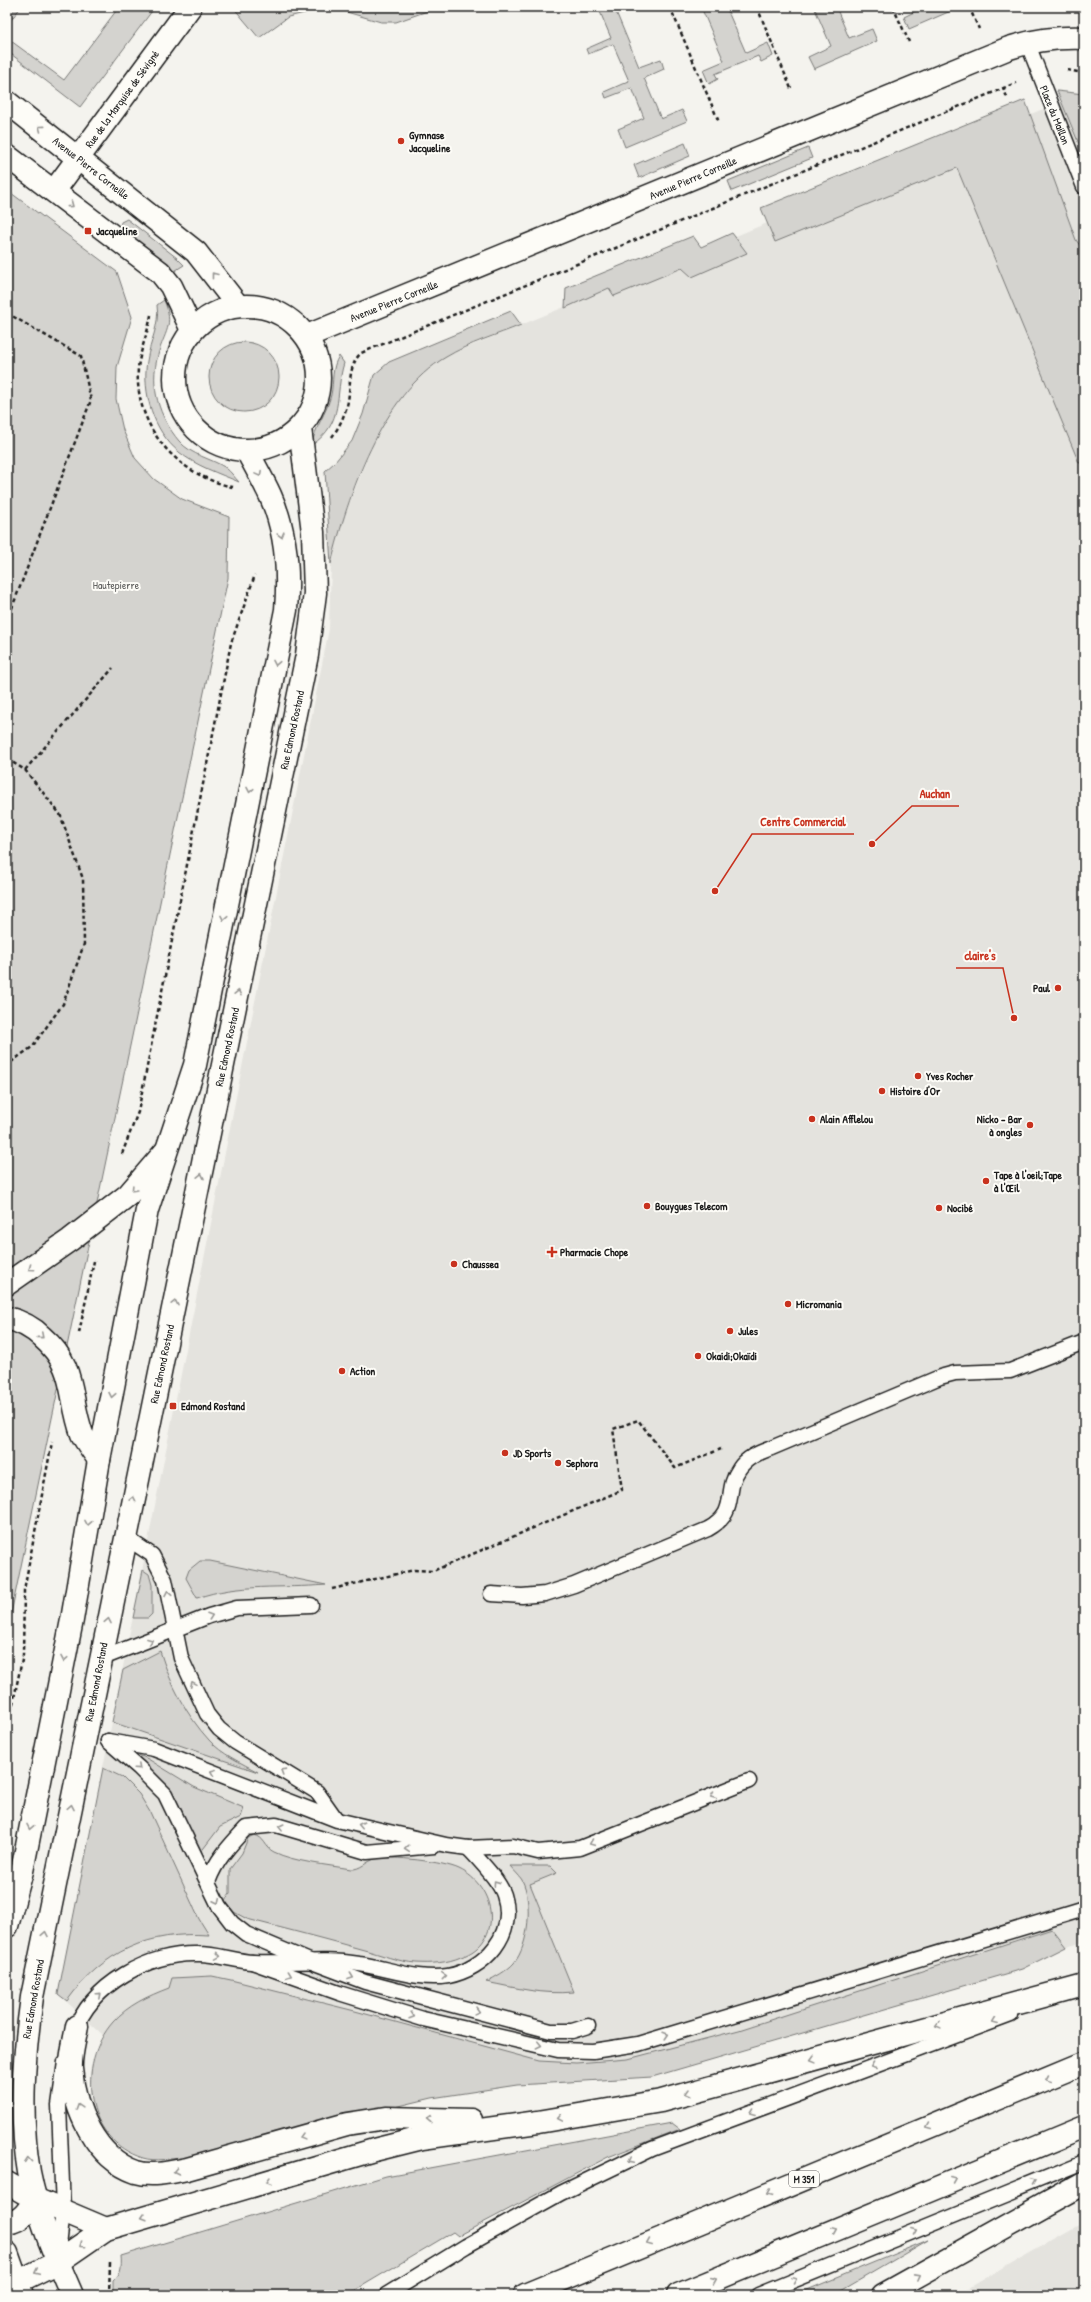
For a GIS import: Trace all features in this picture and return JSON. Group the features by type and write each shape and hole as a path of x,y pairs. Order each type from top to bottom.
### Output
{"main road":[{"name":"Rue de la Marquise de Sévigné","path":"54,191 190,7"},
{"name":"Avenue Pierre Corneille","path":"307,336 1027,42 1051,38 1084,38"},
{"name":"Avenue Pierre Corneille","path":"7,102 196,252 238,306"},
{"path":"7,156 160,272 171,286 192,330"},
{"path":"238,306 264,307 288,318 307,336 319,366 317,400 300,428 276,445 247,452 220,446 196,431 181,409 174,382 178,354 192,330 213,314 238,306"},
{"name":"Rue Edmond Rostand","path":"72,2295 35,2199 29,2171 23,2075 26,2040 32,1997 100,1659 307,655 315,593 313,532 300,428"},
{"path":"7,1926 22,1871 70,1628 99,1460 148,1210 195,1065 286,610 288,577 285,548 271,497 247,452"},
{"path":"7,1284 128,1195 168,1148"},
{"path":"7,1318 37,1332 53,1346 62,1359 70,1378 83,1435 99,1460"},
{"path":"7,2253 15,2287 58,2262 106,2229 422,2138 538,2122 661,2101 1084,1986"},
{"path":"77,2026 71,2067 75,2096 81,2115 99,2143 113,2158 136,2172 161,2174 174,2172 347,2124 386,2118 538,2122"},
{"name":"M 351","path":"525,2295 1084,2063"},
{"path":"678,2295 1084,2127"},
{"path":"7,2183 35,2199 106,2229"},
{"path":"883,2295 1084,2183"},
{"path":"7,2223 15,2222 27,2213 35,2199"}],"lane":[{"name":"Place du Maillon","path":"1027,42 1084,187"},
{"path":"491,1594 522,1596 545,1594 566,1587 708,1529 720,1522 727,1513 738,1469 756,1454 769,1448 940,1377 955,1373 1010,1371 1084,1342"},
{"path":"125,1537 152,1555 165,1580 174,1631 181,1658 203,1707 219,1729 235,1742 317,1792 336,1820"},
{"path":"100,1659 209,1616 237,1608 311,1605"},
{"path":"588,2026 572,2031 551,2031 365,1982 312,1962 246,1934 232,1923 219,1906 165,1794 139,1768 108,1741 154,1749 336,1820 446,1845 468,1848 512,1846 538,1852 580,1848 749,1781"},
{"path":"208,1882 213,1868 224,1852 246,1828 276,1825 367,1852 446,1845"},
{"path":"58,2262 63,2210 59,2105 63,2067 77,2026 93,2000 110,1984 136,1968 170,1956 200,1954 252,1962 357,1963 425,1977 448,1976 472,1968 494,1950 504,1930 508,1911 504,1894 487,1870 468,1848"},
{"path":"252,1962 339,1993 424,2019 558,2050 593,2051 638,2044 1084,1909"},
{"path":"386,2295 466,2246 554,2197 652,2149 1084,1986"},
{"path":"758,2295 1084,2162"}],"path":[{"path":"670,7 719,122"},
{"path":"757,7 792,91"},
{"path":"894,7 909,42"},
{"path":"328,442 346,412 351,369 355,360 361,353 1039,74 1064,70 1084,72"},
{"path":"7,313 81,356 90,400 7,621"},
{"path":"151,314 138,368 139,392 144,415 168,453 187,468 235,488"},
{"path":"121,1155 138,1112 231,643 256,574 256,568"},
{"path":"25,770 113,668"},
{"path":"7,759 25,770 60,814 83,879 84,944 63,1004 32,1047 7,1066"},
{"path":"70,1378 104,1214"},
{"path":"326,1590 414,1570 433,1571 622,1490 613,1429 638,1420 675,1468 726,1447"},
{"path":"7,1732 23,1654 24,1590 53,1435"},
{"path":"109,2295 110,2262"}],"shaded area":[{"path":"1084,92 1084,1942 1066,1947 1022,1969 652,2077 517,2085 432,2098 185,2158 144,2159 127,2150 112,2139 99,2120 90,2094 90,2079 91,2065 103,2035 58,1994 329,629 331,564 340,526 372,446 388,415 420,375 446,356"},
{"path":"1084,2222 1084,2295 957,2295 1013,2262"}],"green space":[{"path":"7,7 21,7 7,25"},
{"path":"119,7 155,7 80,107 7,51 7,38 64,80"},
{"path":"233,7 439,7 396,22 381,22 343,11 317,10 288,17 259,38"},
{"path":"598,7 614,7 639,67 661,59 664,69 644,78 661,119 682,110 687,121 625,147 618,129 644,118 632,88 606,98 604,92 629,81 613,44 588,54 586,49 611,38"},
{"path":"701,7 726,7 746,53 768,43 773,56 761,62 758,56 715,74 718,79 709,84 703,70 724,61"},
{"path":"814,7 836,7 849,38 872,29 877,41 814,69 808,57 831,46"},
{"path":"924,7 960,7 909,29 904,17"},
{"path":"1057,91 1084,94 1084,156"},
{"path":"1025,100 1076,240 1084,251 1084,462 1079,463 957,168 775,242 761,208"},
{"path":"685,143 690,156 639,178 634,165"},
{"path":"808,148 812,158 732,191 728,181"},
{"name":"Hautepierre","path":"7,190 117,272 132,317 117,367 116,399 123,430 135,458 154,479 182,499 229,517 228,578 7,1633"},
{"path":"127,219 184,265 173,272 120,229 121,222"},
{"path":"732,233 747,253 692,277 682,268 614,296 609,288 565,308 566,288 693,236 701,247"},
{"path":"164,300 169,316 169,323 160,347 155,367 155,390 161,411 172,432 184,446 226,468 239,482 208,469 179,452 162,433 151,410 146,385 147,361 157,319 157,305"},
{"path":"511,311 521,325 474,343 446,357 423,374 403,395 371,448 358,478 347,508 331,564 325,471 335,462 352,441 363,414 374,375 389,362"},
{"path":"244,342 257,345 269,352 276,364 279,377 276,390 269,402 257,409 244,412 231,409 219,402 212,390 209,377 212,364 219,352 231,345"},
{"path":"339,356 344,363 334,418 330,427 312,445 315,433 329,402 335,365"},
{"path":"200,1561 210,1561 326,1585 245,1588 213,1593 197,1598 186,1578 189,1570"},
{"path":"143,1570 149,1574 152,1585 152,1614 148,1618 133,1618"},
{"path":"160,1651 174,1687 186,1709 209,1740 219,1750 258,1772 112,1722 123,1670"},
{"path":"129,1751 148,1759 194,1787 244,1808 241,1817 220,1827 200,1853 186,1822 172,1797 143,1763"},
{"path":"103,1768 122,1777 139,1794 150,1812 199,1919 209,1935 167,1937 147,1941 129,1948 112,1957 96,1969 67,2001 58,1994"},
{"path":"254,1835 263,1840 274,1852 301,1861 354,1869 375,1859 392,1858 430,1862 452,1866 459,1869 472,1877 481,1888 487,1900 490,1914 489,1927 484,1939 475,1950 456,1959 439,1963 416,1963 396,1960 247,1919 234,1912 225,1900 230,1893 230,1869 242,1853 248,1838"},
{"path":"510,1866 550,1866 557,1873 530,1884 574,1992 541,1992 486,1982 514,1963 519,1955 526,1934 528,1923 528,1899 521,1878"},
{"path":"1052,1929 1066,1947 1022,1969 652,2077 517,2085 432,2098 185,2158 158,2160 143,2158 123,2149 108,2135 98,2118 92,2099 91,2079 94,2058 101,2039 119,2016 139,2002 169,1988 172,1978 212,1976 355,2011 539,2061 576,2063 628,2059 739,2030"},
{"path":"672,2123 680,2129 608,2157 458,2236 453,2232 347,2295 113,2295 113,2281 118,2276 120,2270 121,2256 386,2176"},
{"path":"928,2240 834,2295 795,2295"}],"place":[{"name":"Gymnase Jacqueline","path":"401,141"},
{"name":"Jacqueline","path":"88,231"},
{"name":"Auchan","path":"872,844"},
{"name":"Centre Commercial","path":"715,891"},
{"name":"Paul","path":"1058,988"},
{"name":"claire's","path":"1014,1018"},
{"name":"Yves Rocher","path":"918,1076"},
{"name":"Histoire d'Or","path":"882,1091"},
{"name":"Alain Afflelou","path":"812,1119"},
{"name":"Nicko - Bar à ongles","path":"1030,1125"},
{"name":"Tape à l'oeil;Tape à l'Œil","path":"986,1181"},
{"name":"Bouygues Telecom","path":"647,1206"},
{"name":"Nocibé","path":"939,1208"},
{"name":"Pharmacie Chope","path":"552,1252"},
{"name":"Chaussea","path":"454,1264"},
{"name":"Micromania","path":"788,1304"},
{"name":"Jules","path":"730,1331"},
{"name":"Okaidi;Okaïdi","path":"698,1356"},
{"name":"Action","path":"342,1371"},
{"name":"Edmond Rostand","path":"173,1406"},
{"name":"JD Sports","path":"505,1453"},
{"name":"Sephora","path":"558,1463"}]}
